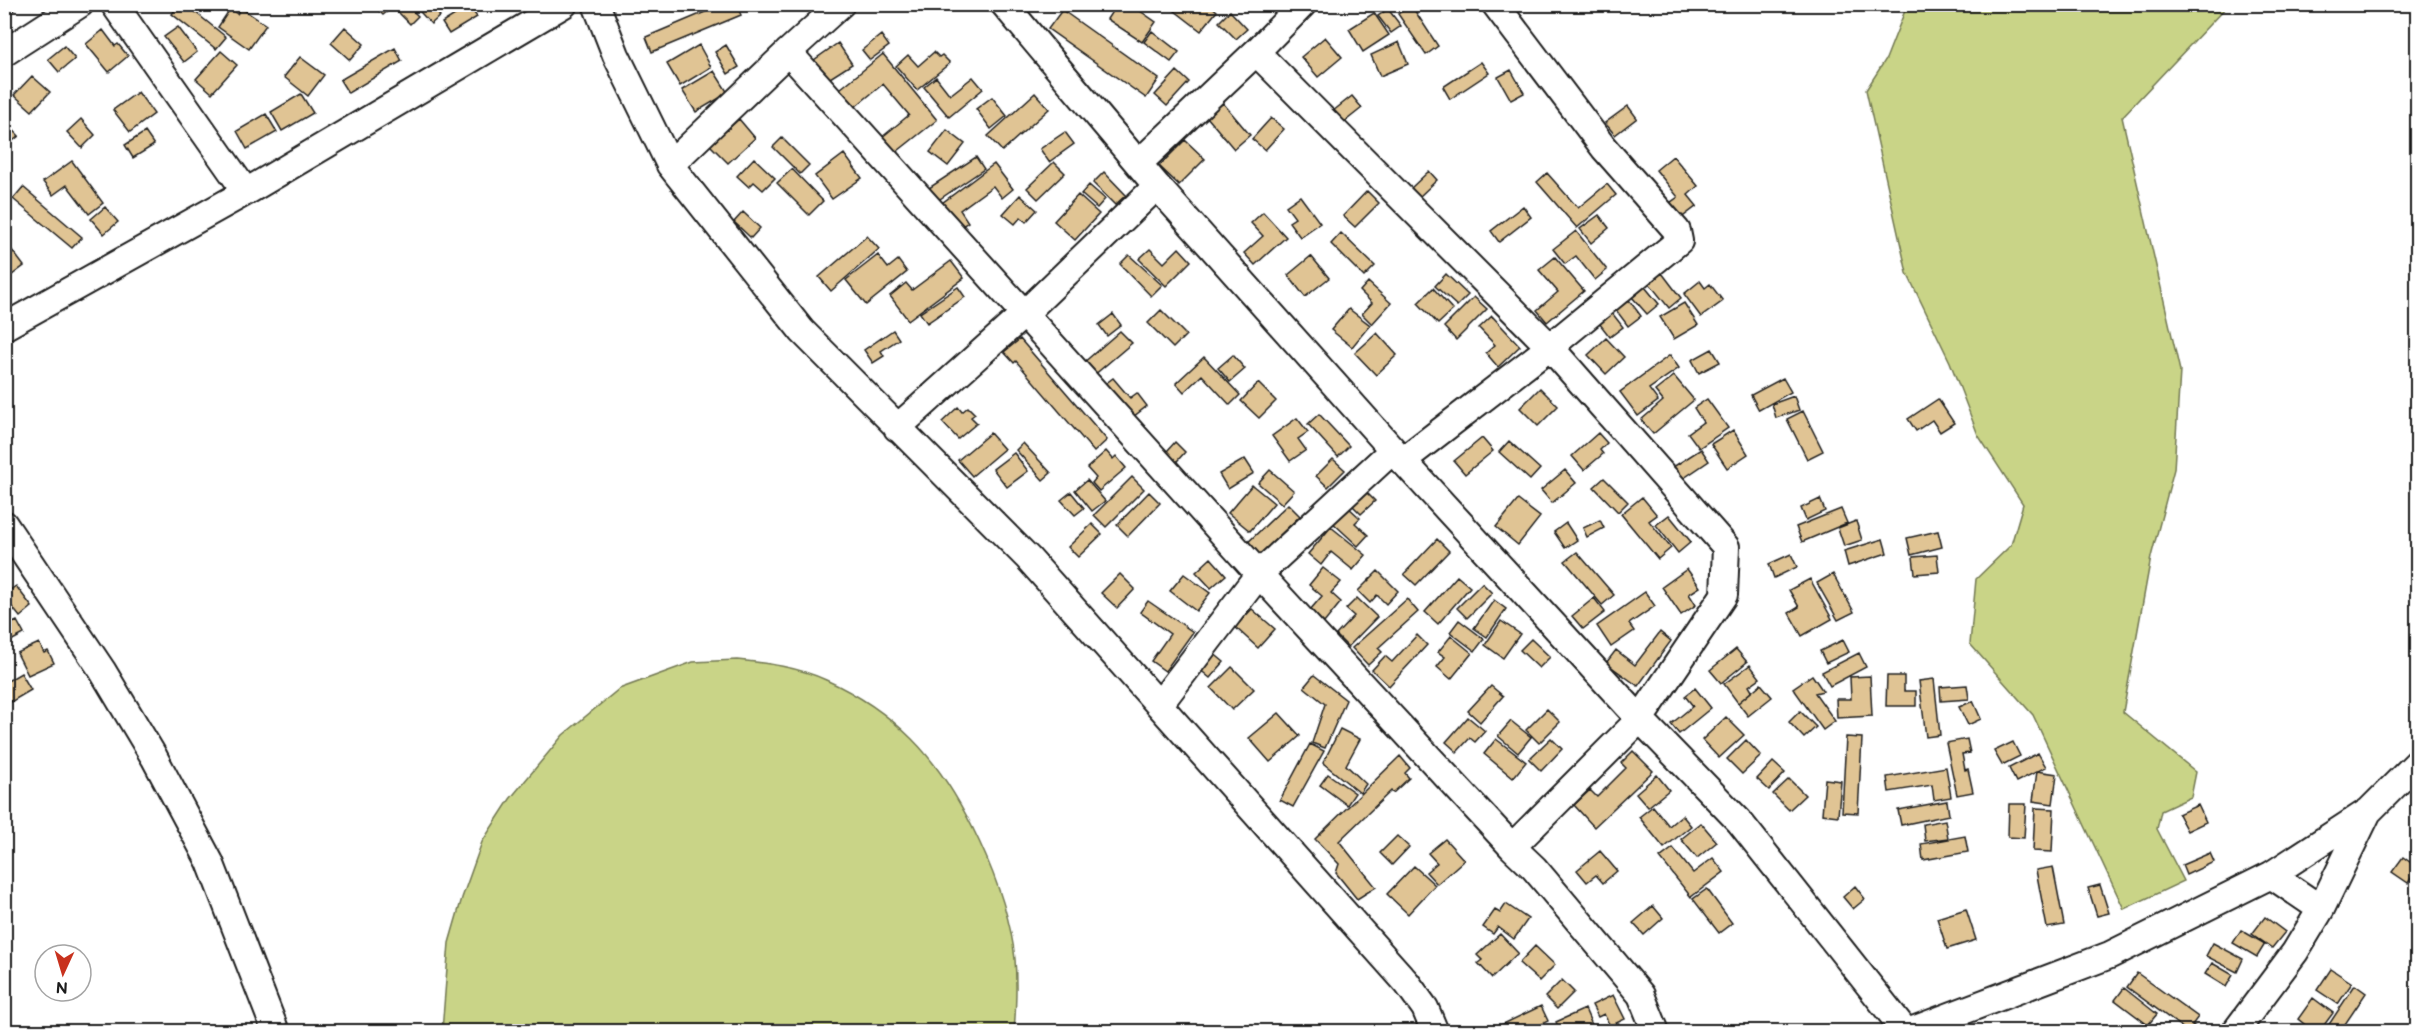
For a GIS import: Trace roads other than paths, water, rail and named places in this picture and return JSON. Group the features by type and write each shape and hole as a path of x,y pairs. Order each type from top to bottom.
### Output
{"street":[{"path":"4,53 80,4"},
{"path":"114,4 246,192"},
{"path":"4,327 246,192 564,4"},
{"path":"596,4 616,55 670,165 802,331 1028,558 1407,983 1425,1008 1435,1032"},
{"path":"670,165 841,4"},
{"path":"1004,4 1157,186 1397,456 1640,719 1739,821 1907,1032 2110,955 2271,875 2369,811 2418,762"},
{"path":"1139,162 1257,52 1303,4"},
{"path":"1159,705 1259,574 1397,456 1550,347 1679,241 1677,231 1604,148 1495,4"},
{"path":"788,52 1259,574 1512,848 1534,868 1641,995 1656,1032"},
{"path":"1257,52 1550,347 1726,547 1724,596 1640,719 1512,848"},
{"path":"897,428 1023,315 1157,186"},
{"path":"4,524 102,670 154,758 210,862 276,1032"},
{"path":"2235,1032 2295,952 2321,909 2369,811"},
{"path":"2271,875 2321,909"}]}
